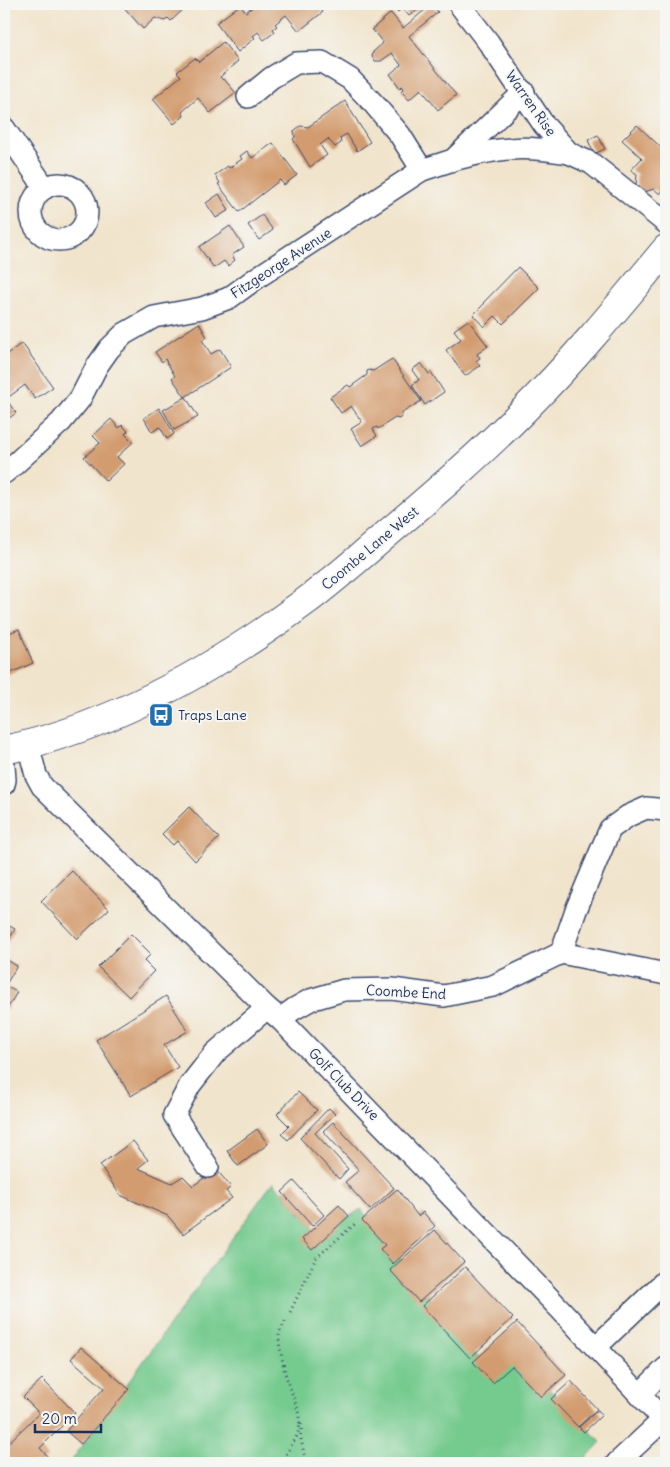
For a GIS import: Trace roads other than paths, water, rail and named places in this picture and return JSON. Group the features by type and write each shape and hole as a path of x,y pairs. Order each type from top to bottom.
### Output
{"main road":[{"name":"Coombe Lane West","path":"16,747 109,717 202,671 252,640 307,600 419,507 526,408 594,335 666,249"}],"street":[{"name":"Warren Rise","path":"458,4 490,43 544,125 569,153 591,163 666,223"},
{"path":"248,97 271,78 296,63 322,62 350,79 374,104 400,135 422,170"},
{"name":"Fitzgeorge Avenue","path":"4,473 61,422 80,399 97,366 109,349 124,334 154,318 202,308 229,298 422,170 453,160 524,92"},
{"path":"4,128 44,188"},
{"path":"453,160 511,148 569,153"},
{"name":"Golf Club Drive","path":"16,747 42,786 274,1014 596,1346 665,1422"},
{"path":"4,766 4,784"},
{"path":"666,810 646,808 628,816 610,829 576,910 561,953 666,974"},
{"name":"Coombe End","path":"208,1167 174,1116 190,1085 215,1053 274,1014 294,1009 310,1000 344,990 392,989 444,996 493,986 561,953"},
{"path":"596,1346 666,1280"},
{"path":"640,1394 666,1368"},
{"path":"617,1463 665,1422"}],"place":[{"name":"Traps Lane","path":"161,715"}]}
